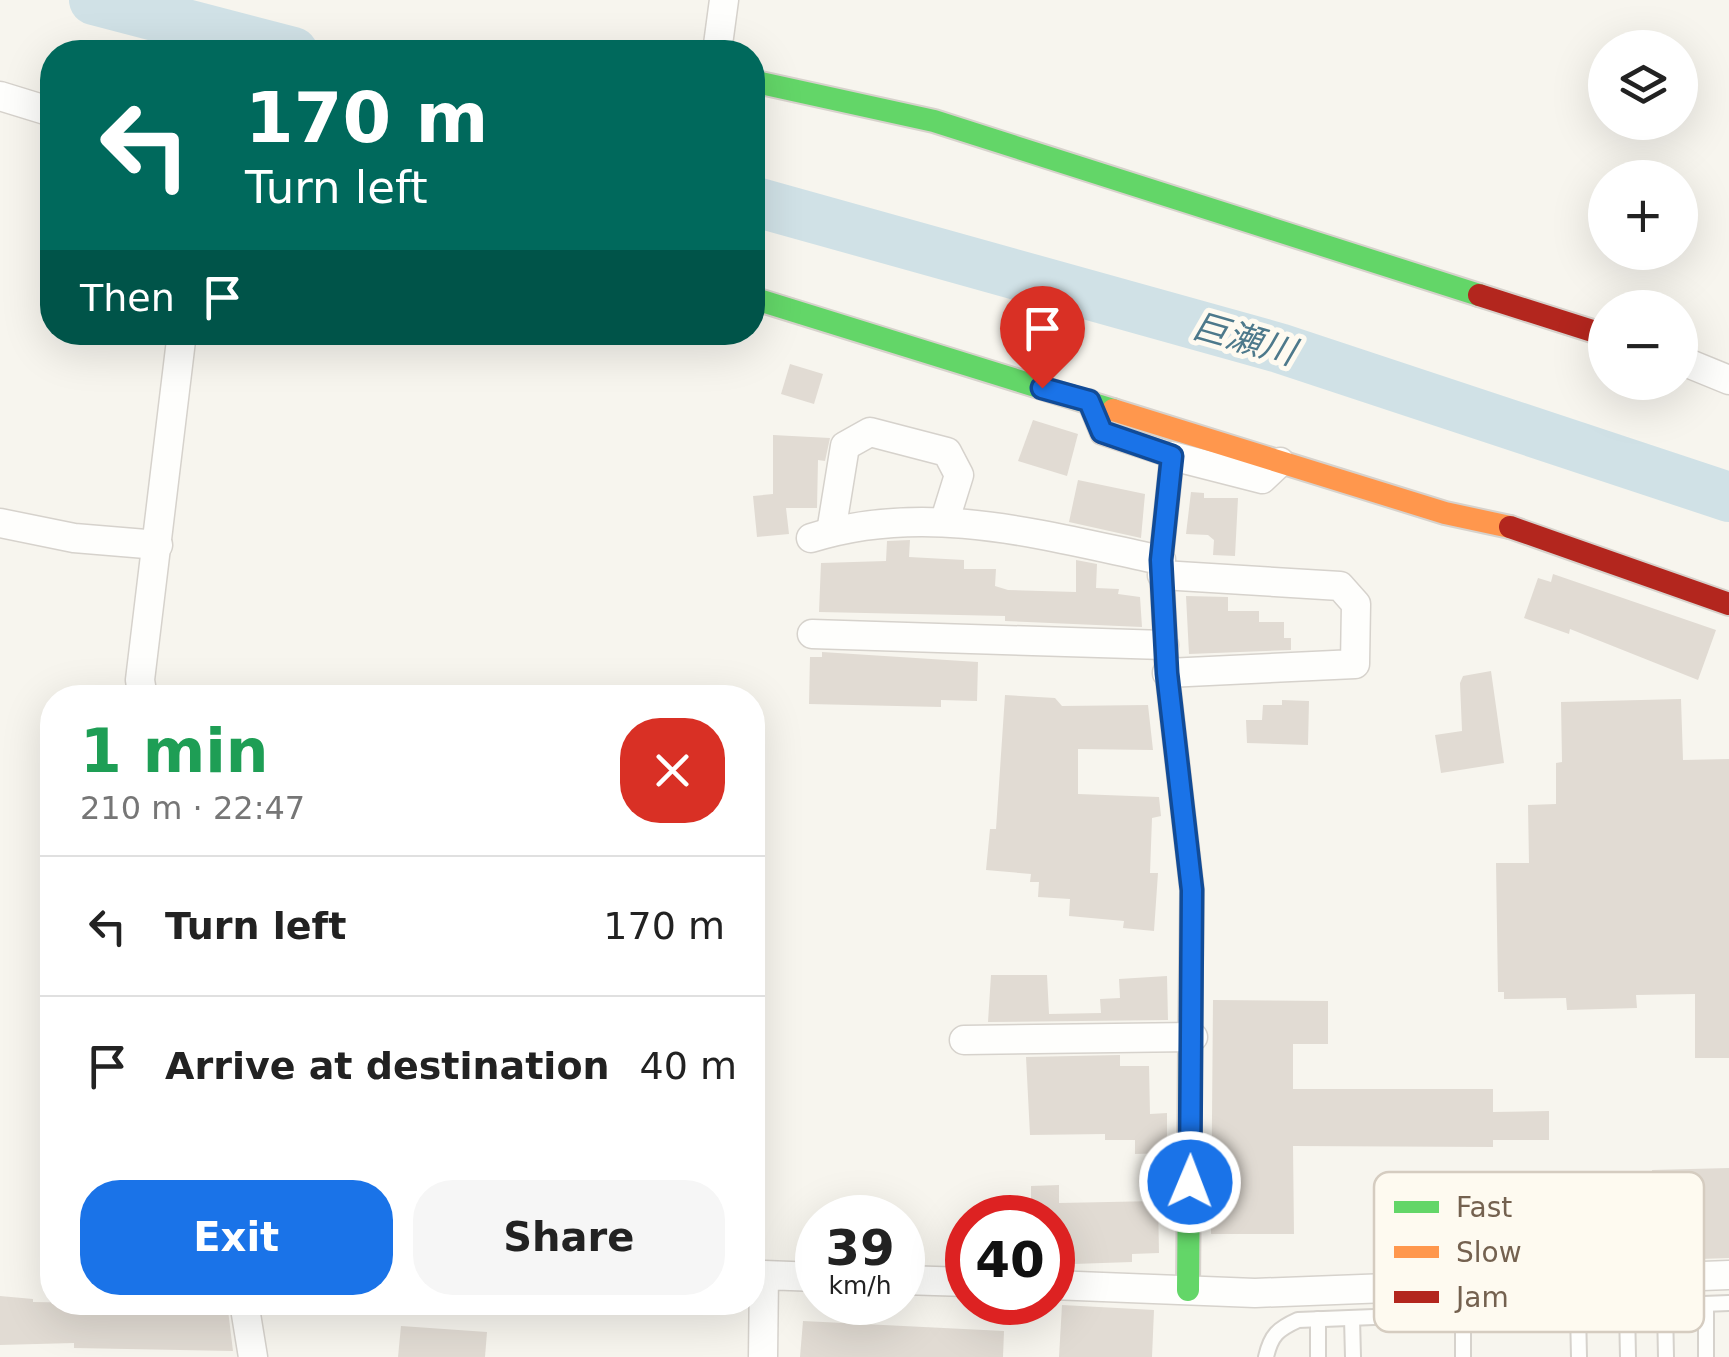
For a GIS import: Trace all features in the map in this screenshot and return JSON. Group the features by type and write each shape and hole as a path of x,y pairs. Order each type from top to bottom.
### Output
{"street":[{"path":"719,40 724,0"},
{"path":"765,84 934,121 1588,330"},
{"path":"0,96 40,108"},
{"path":"765,302 1445,513 1474,516 1566,544 1576,552 1654,575 1729,604"},
{"path":"141,685 181,345"},
{"path":"1698,367 1729,380"},
{"path":"1089,401 1102,432 1172,456 1262,480 1280,462"},
{"path":"812,634 1166,659 1354,664 1356,604 1340,586 1162,568 945,520 851,526 821,535 846,446 870,432 947,452 959,475 945,520"},
{"path":"1172,456 1162,568 1166,659 1192,890 1194,1037 1188,1290"},
{"path":"0,523 74,538 158,545"},
{"path":"964,1040 1194,1037"},
{"path":"765,1275 795,1276"},
{"path":"1704,1276 1729,1275"},
{"path":"1075,1286 1255,1292 1374,1288"},
{"path":"246,1315 253,1357"},
{"path":"763,1357 764,1315"}],"lane":[{"path":"1706,1357 1706,1304 1729,1304"},
{"path":"1266,1357 1270,1339 1298,1320 1374,1317"},
{"path":"1352,1318 1352,1357"},
{"path":"1318,1319 1318,1357"},
{"path":"1462,1332 1463,1357"},
{"path":"1627,1332 1628,1357"}],"building":[{"path":"790,364 823,374 814,404 781,394"},
{"path":"1033,420 1078,434 1067,476 1018,461"},
{"path":"773,435 830,438 825,461 818,460 817,508 786,508 789,534 757,537 753,496 773,494"},
{"path":"1078,480 1145,494 1141,538 1069,522"},
{"path":"1191,492 1204,493 1204,498 1238,498 1235,556 1213,555 1214,540 1208,535 1186,534"},
{"path":"910,540 909,557 964,560 964,569 996,569 995,586 1008,590 1076,592 1076,560 1097,564 1096,588 1119,589 1118,594 1140,597 1142,627 1005,621 1005,616 819,612 821,563 886,561 887,541"},
{"path":"1553,574 1716,630 1698,680 1570,629 1569,634 1524,618 1538,578 1551,582"},
{"path":"1186,596 1228,597 1228,611 1259,611 1259,622 1284,622 1284,638 1291,638 1291,650 1189,654"},
{"path":"822,652 978,662 977,701 941,700 941,707 809,704 810,657 822,657"},
{"path":"1491,671 1504,763 1441,773 1435,735 1462,731 1463,676"},
{"path":"1005,695 1055,698 1062,706 1148,705 1153,750 1078,749 1078,794 1159,797 1161,816 1152,818 1150,873 1158,873 1154,931 1123,928 1124,921 1069,916 1070,899 1038,897 1039,882 1030,882 1031,874 986,870 990,829 996,829"},
{"path":"1681,699 1683,760 1729,759 1729,1058 1695,1058 1695,994 1636,995 1637,1008 1567,1010 1566,998 1504,999 1504,992 1498,992 1496,863 1529,863 1528,805 1556,804 1556,763 1562,762 1561,702"},
{"path":"1282,700 1309,701 1308,745 1247,743 1246,720 1262,720 1263,705 1282,705"},
{"path":"991,975 1047,975 1049,1014 1101,1013 1100,999 1120,998 1119,979 1167,976 1168,1020 988,1022"},
{"path":"1213,1000 1328,1001 1328,1044 1293,1044 1293,1089 1493,1089 1493,1112 1549,1111 1549,1140 1493,1140 1493,1147 1293,1146 1294,1234 1211,1234"},
{"path":"1120,1055 1120,1066 1149,1066 1150,1114 1167,1113 1167,1153 1135,1154 1135,1140 1105,1140 1105,1134 1030,1135 1026,1057"},
{"path":"1729,1168 1729,1258 1704,1259 1704,1172 1652,1170"},
{"path":"1059,1185 1059,1195 1031,1195 1031,1186"},
{"path":"1158,1201 1159,1253 1132,1254 1132,1262 1075,1264 1075,1203"},
{"path":"0,1296 40,1302 40,1315 229,1315 233,1351 74,1348 74,1343 0,1345"},
{"path":"1075,1306 1154,1310 1152,1357 1059,1357 1061,1325 1075,1325"},
{"path":"803,1325 1004,1331 1003,1357 800,1357"},
{"path":"401,1326 487,1332 485,1357 398,1357"}],"waterway":[{"name":"巨瀬川","path":"94,0 247,40"},
{"name":"巨瀬川","path":"765,205 1279,348 1729,497"}],"traffic: fast":[{"path":"765,84 934,121 1479,295"},
{"path":"765,302 1113,410"},
{"path":"1188,1290 1190,1045"}],"traffic: slow":[{"path":"1113,410 1445,513 1510,527"}],"traffic: jam":[{"path":"1479,295 1588,330"},
{"path":"1089,401 1102,433 1172,456 1161,560 1167,673 1192,890 1190,1045"},
{"path":"1510,527 1729,604"}],"route":[{"path":"1042,388 1089,401 1102,432 1172,456 1161,560 1164,645 1192,890 1194,1037 1190,1182"}]}
